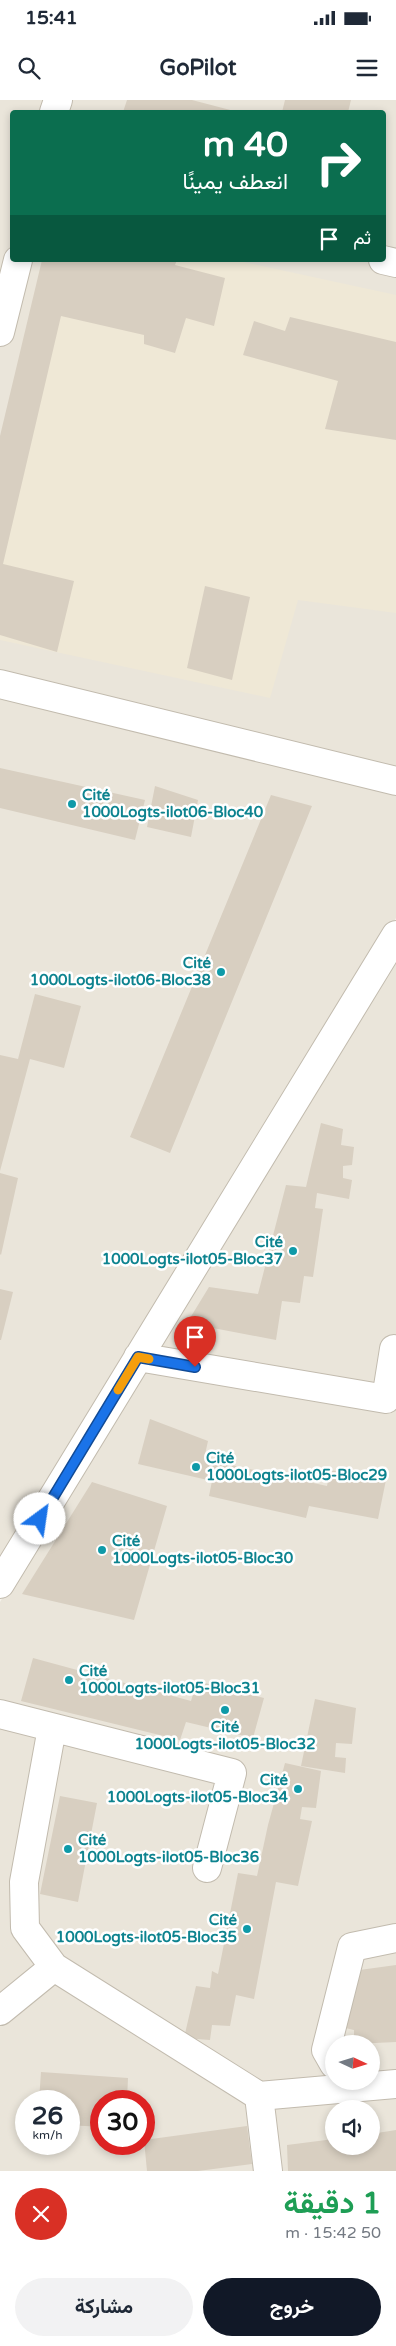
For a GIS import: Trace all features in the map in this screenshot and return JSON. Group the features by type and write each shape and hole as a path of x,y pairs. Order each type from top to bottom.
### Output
{"street":[{"path":"0,332 18,262"},
{"path":"0,684 396,781"},
{"path":"0,1584 396,935"},
{"path":"138,1357 386,1399 394,1349"},
{"path":"0,1714 232,1773 207,1868"},
{"path":"52,1728 24,1882 25,1928 54,1967 260,2096 325,2088"},
{"path":"330,2035 352,1947 396,1938"},
{"path":"0,2011 54,1967"},
{"path":"380,2084 396,2084"},
{"path":"260,2096 268,2171"}],"shaded area":[{"path":"0,100 396,100 396,772 0,675"},
{"path":"78,262 243,262 396,295 396,613 298,600 270,698 0,640 0,502"},
{"path":"0,694 396,791 396,918 0,1566"},
{"path":"396,952 396,1341 378,1389 154,1351"},
{"path":"143,1367 396,1391 396,1928 352,1938 338,2035 325,2035 325,2081 262,2086 59,1960 34,1925 33,1881 59,1740 240,1777 0,1704 0,1602"},
{"path":"0,1723 41,1735 14,1880 41,1965 0,1999"},
{"path":"396,1947 396,2075 380,2076 380,2035 339,2035 359,1955"},
{"path":"55,1978 251,2101 259,2171 0,2171 0,2024"},
{"path":"396,2094 396,2171 278,2171 270,2104"}],"building":[{"path":"127,100 192,100 230,110 124,110"},
{"path":"285,100 351,100 348,110 282,110"},
{"path":"42,262 176,262 175,265 225,278 214,326 186,318 175,353 144,344 144,335 61,316 3,564 74,581 57,652 0,635 0,436"},
{"path":"290,317 396,342 396,440 325,429 338,381 243,355 254,321 285,331"},
{"path":"205,586 250,597 232,680 187,668"},
{"name":"Cité 1000Logts-ilot06-Bloc40","path":"0,768 145,800 135,840 0,808"},
{"path":"155,786 198,800 191,837 147,827"},
{"name":"Cité 1000Logts-ilot06-Bloc38","path":"271,795 312,806 170,1153 130,1137"},
{"path":"35,994 81,1006 64,1068 30,1059 0,1171 0,1055 18,1059"},
{"name":"Cité 1000Logts-ilot05-Bloc37","path":"321,1123 343,1129 341,1145 354,1147 352,1165 343,1166 343,1178 352,1180 349,1199 317,1193 315,1208 323,1209 313,1277 304,1276 300,1303 282,1301 276,1340 187,1323 209,1287 258,1294 286,1185 306,1187"},
{"path":"0,1173 18,1178 1,1255 0,1254"},
{"path":"0,1289 13,1292 1,1340 0,1340"},
{"name":"Cité 1000Logts-ilot05-Bloc29","path":"150,1419 208,1441 204,1459 327,1486 330,1470 386,1480 378,1519 309,1506 306,1518 209,1496 212,1481 138,1464"},
{"name":"Cité 1000Logts-ilot05-Bloc30","path":"92,1482 167,1506 134,1620 22,1594"},
{"name":"Cité 1000Logts-ilot05-Bloc31","path":"33,1658 191,1701 197,1681 264,1698 253,1738 186,1722 180,1740 21,1701"},
{"path":"315,1699 356,1708 352,1744 336,1743 335,1757 346,1758 345,1773 301,1766"},
{"name":"Cité 1000Logts-ilot05-Bloc35","path":"285,1763 321,1771 316,1808 302,1807 300,1819 312,1821 298,1886 276,1882 254,1999 236,1995 230,2026 212,2025 210,2040 184,2038 196,1986 210,1988 212,1971 218,1974 238,1873 257,1876 268,1825"},
{"name":"Cité 1000Logts-ilot05-Bloc36","path":"60,1796 97,1803 78,1902 40,1894"},
{"path":"396,1965 396,2042 380,2043 380,2035 354,2035 354,2030 341,2027 345,1972"},
{"path":"41,2072 128,2078 127,2090 90,2090 90,2126 80,2126 80,2090 40,2090"},
{"path":"247,2126 252,2164 198,2171 147,2171 145,2155 155,2155 155,2139"},
{"path":"396,2130 396,2171 288,2171 287,2145 325,2140 325,2155 380,2155 380,2133"}],"slow traffic":[{"path":"118,1390 138,1357 149,1359"}],"place":[{"name":"Cité 1000Logts-ilot06-Bloc40","path":"72,804"},
{"name":"Cité 1000Logts-ilot06-Bloc38","path":"221,972"},
{"name":"Cité 1000Logts-ilot05-Bloc37","path":"293,1251"},
{"name":"Cité 1000Logts-ilot05-Bloc29","path":"196,1467"},
{"name":"Cité 1000Logts-ilot05-Bloc30","path":"102,1550"},
{"name":"Cité 1000Logts-ilot05-Bloc31","path":"69,1680"},
{"name":"Cité 1000Logts-ilot05-Bloc32","path":"225,1710"},
{"name":"Cité 1000Logts-ilot05-Bloc34","path":"298,1789"},
{"name":"Cité 1000Logts-ilot05-Bloc36","path":"68,1849"},
{"name":"Cité 1000Logts-ilot05-Bloc35","path":"247,1929"}],"route":[{"path":"40,1519 138,1357 195,1367"}]}
